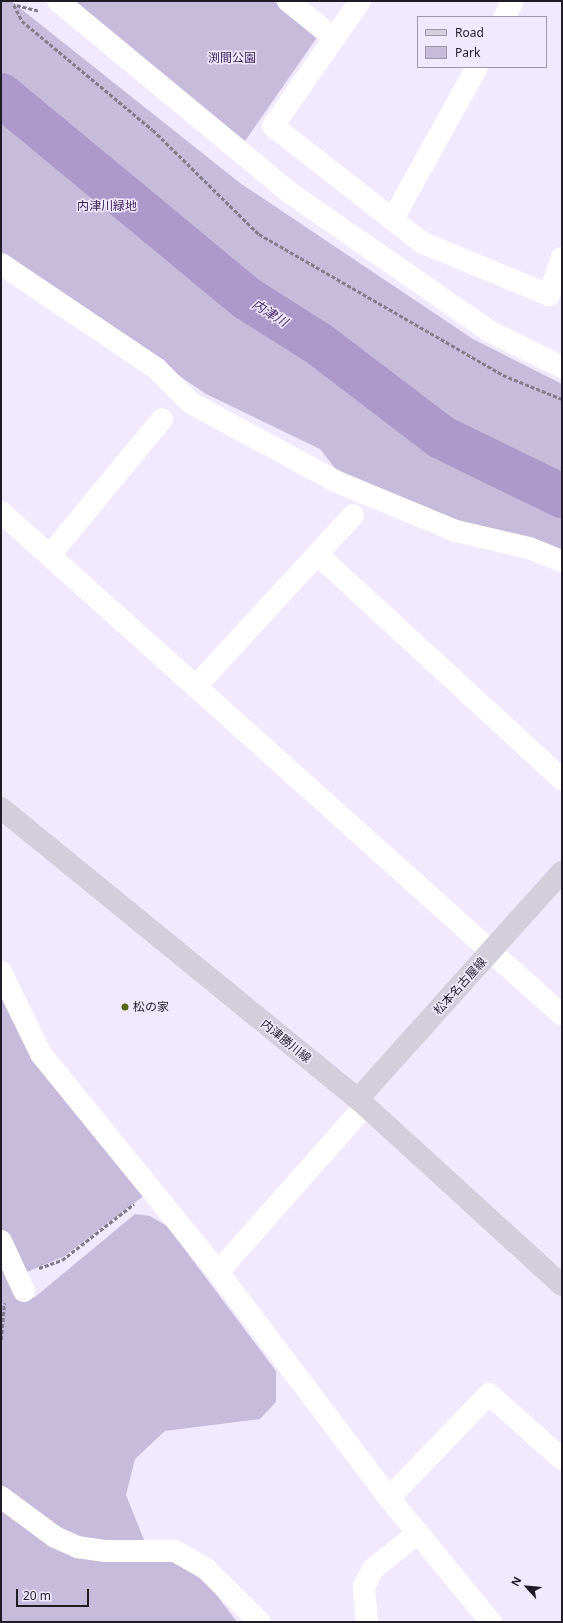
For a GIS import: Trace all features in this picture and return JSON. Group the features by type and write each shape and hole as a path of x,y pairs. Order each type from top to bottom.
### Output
{"main road":[{"name":"内津勝川線","path":"1,808 361,1103 562,1285"},
{"name":"松本名古屋線","path":"361,1103 491,951 562,872"}],"street":[{"path":"288,1 334,38"},
{"path":"360,1 273,126 394,217 423,243 549,295 562,258"},
{"path":"505,16 513,1"},
{"path":"51,7 290,193 489,331 562,367"},
{"path":"394,217 476,68"},
{"path":"1,264 157,369 191,403 335,481 456,531 529,548 562,561"},
{"path":"50,556 162,419"},
{"path":"1,512 562,1015"},
{"path":"196,686 353,514"},
{"path":"317,554 562,779"},
{"path":"1,972 41,1054 218,1272 389,1498 491,1622"},
{"path":"218,1272 361,1103"},
{"path":"1,1241 21,1284"},
{"path":"389,1498 489,1394 562,1459"},
{"path":"1,1497 56,1537 77,1547 106,1551 175,1551 206,1569 260,1622"},
{"path":"368,1622 364,1586 373,1569 418,1533"}],"path":[{"path":"51,7 14,5 22,21 153,130 260,234 503,375 562,399"},
{"path":"21,1284 62,1260 152,1190"}],"green space":[{"name":"内津川緑地","path":"1,1 11,1 240,183 473,339 562,384 562,553 446,519 338,472 320,449 206,394 1,255"},
{"name":"渕間公園","path":"75,1 274,1 318,36 245,141"},
{"path":"1,993 145,1195 63,1257 22,1274 1,1229"},
{"path":"135,1214 150,1216 167,1226 276,1371 276,1402 260,1419 165,1431 135,1459 126,1495 144,1540 196,1568 237,1622 1,1622 1,1265 22,1301 35,1297"}],"waterway":[{"name":"内津川","path":"1,95 248,299 319,344 441,437 562,496"}],"place":[{"name":"松の家","path":"125,1007"}]}
